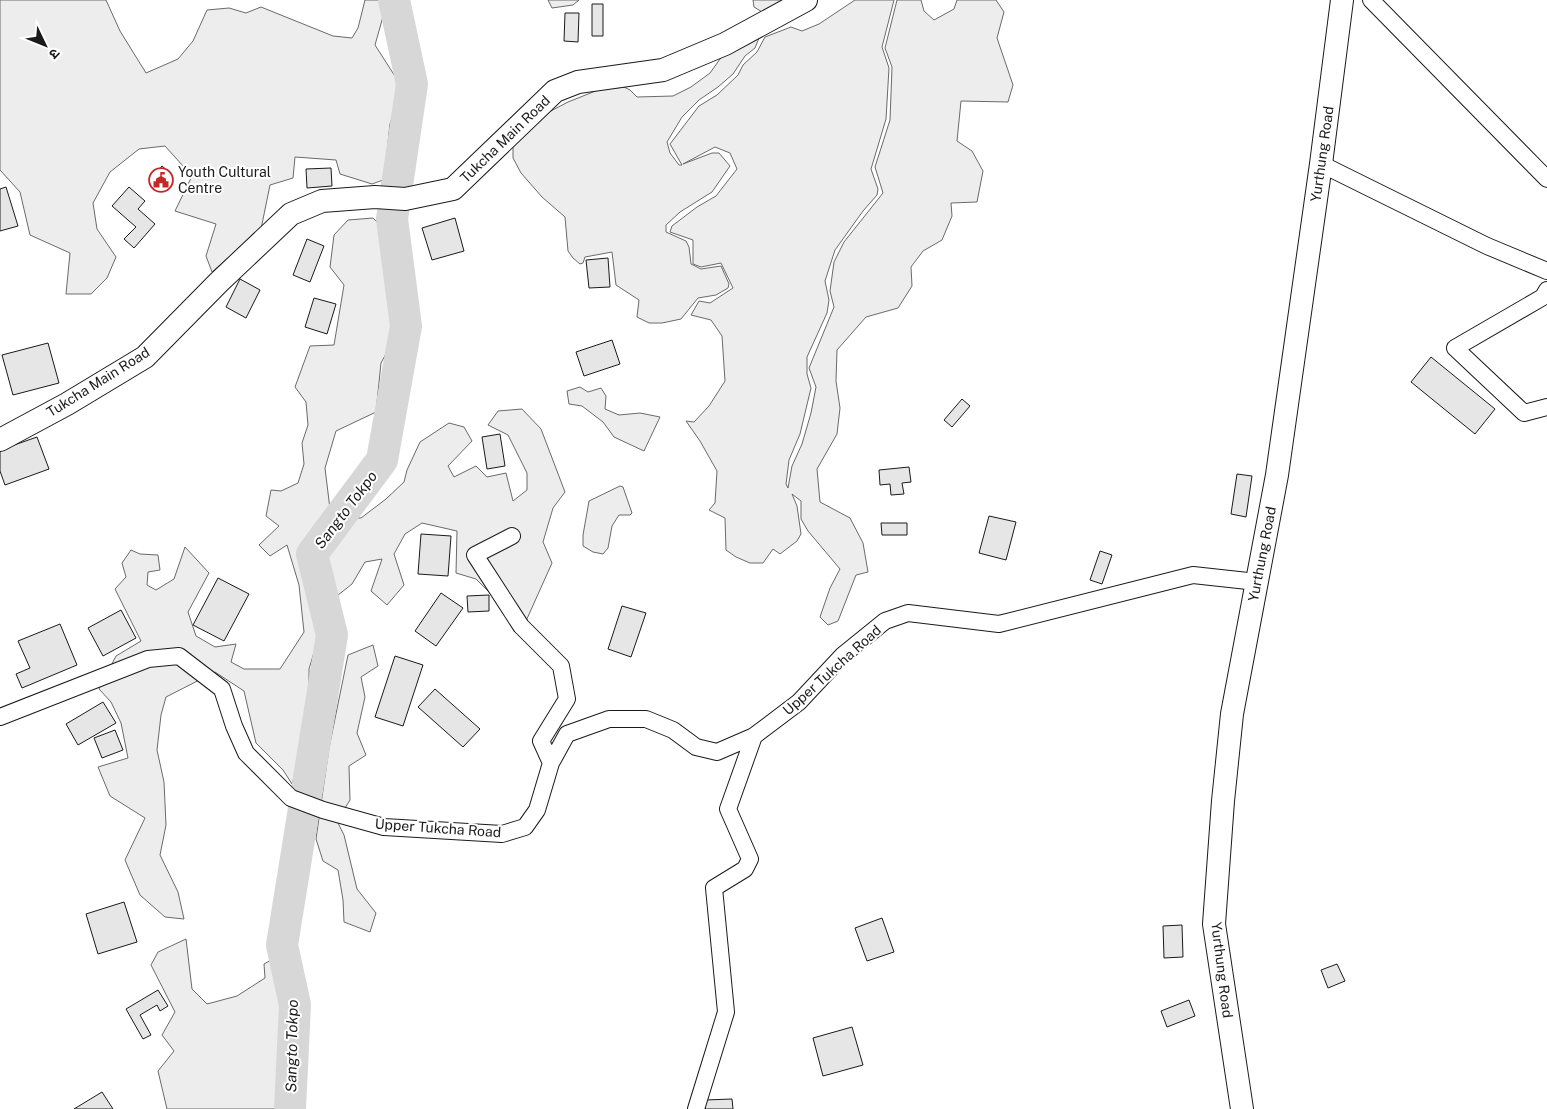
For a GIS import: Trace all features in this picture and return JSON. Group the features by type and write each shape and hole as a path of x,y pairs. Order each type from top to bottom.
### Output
{"main road":[{"name":"Tukcha Main Road","path":"0,440 67,404 145,357 291,214 322,201 375,197 405,199 453,189 555,91 578,82 662,70 725,44 806,0"},
{"name":"Yurthung Road","path":"1242,1109 1214,924 1217,863 1232,714 1278,465 1321,164 1342,0"}],"street":[{"path":"1371,0 1547,179"},
{"path":"1321,164 1487,246 1547,271"},
{"path":"1547,290 1543,297 1455,348 1524,413 1547,407"},
{"path":"512,536 474,555 520,626 561,666 567,699 541,740 551,763"},
{"name":"Upper Tukcha Road","path":"0,717 148,659 179,656 222,689 234,726 246,753 291,798 323,810 384,827 502,834 525,827 537,810 551,763 567,734 609,719 646,719 673,730 696,747 717,752 754,736 799,702 843,655 885,621 908,613 998,624 1193,575 1257,582"},
{"path":"696,1109 726,1012 714,888 745,869 750,859 728,809 754,736"}],"shaded area":[{"path":"0,0 106,0 120,31 146,73 178,59 193,41 207,10 229,8 246,13 261,7 333,36 352,38 358,28 365,0 383,0 386,6 375,45 400,84 398,101 390,124 387,152 394,176 372,184 340,174 336,160 295,157 293,178 270,185 261,229 212,272 206,256 216,224 175,211 192,176 165,146 139,149 110,172 93,203 97,229 116,257 107,278 91,294 66,294 70,253 30,235 20,192 0,170"},
{"path":"548,0 579,0 573,5 552,8"},
{"path":"753,0 794,0 767,15 754,7"},
{"path":"855,0 894,0 882,47 889,68 886,119 871,169 878,189 877,195 835,250 825,281 829,300 827,313 807,357 807,374 811,388 800,434 789,460 786,484 788,488 792,466 802,444 811,413 816,387 809,368 834,307 830,291 834,262 844,242 883,193 875,167 890,120 892,67 885,48 897,0 921,0 924,11 934,20 954,9 957,0 996,0 1004,12 997,38 1013,85 1008,102 961,101 957,141 972,151 983,171 977,202 951,203 952,216 942,240 923,251 911,267 912,286 898,308 866,317 837,350 836,381 840,408 837,434 817,469 820,502 850,518 863,543 868,572 856,575 838,621 828,625 820,617 830,588 840,569 808,531 801,519 801,501 792,494 797,506 801,534 797,541 780,554 773,549 763,563 750,563 736,557 726,550 725,518 709,510 715,503 717,471 686,421 694,422 709,406 725,381 722,336 711,320 691,315 699,301 710,303 733,288 721,263 701,267 693,264 693,240 670,232 672,226 697,207 716,196 737,169 730,153 715,147 683,164 712,153 719,153 730,166 712,192 680,212 666,225 666,232 686,241 689,247 691,264 701,269 721,266 729,284 728,288 716,295 698,298 681,319 662,323 649,323 637,317 639,300 616,285 612,252 585,257 583,263 580,264 573,258 568,251 565,217 542,197 521,173 513,158 513,146 547,113 598,90 624,87 637,97 673,96 691,87 710,73 725,52 759,38 755,48 745,56 733,74 699,100 682,117 667,142 670,153 679,165 682,165 670,144 699,106 717,95 738,75 743,65 757,52 765,37 791,27 802,31 819,24"},
{"path":"373,218 386,231 394,287 394,339 381,363 376,412 336,431 325,468 330,509 350,518 361,518 404,482 407,470 420,442 449,423 464,427 472,441 448,466 454,477 476,466 487,477 506,473 513,501 527,490 527,473 508,435 488,425 498,411 522,409 541,429 565,492 553,508 543,542 552,563 526,621 511,614 476,579 456,573 457,531 422,523 405,534 394,554 404,585 387,605 371,591 382,559 365,562 352,584 318,611 319,636 309,669 309,695 305,726 300,757 292,784 283,770 256,743 244,691 215,672 166,697 161,715 157,750 164,782 166,825 160,855 178,892 184,919 165,917 140,895 125,860 145,818 110,796 98,767 128,758 121,723 111,702 99,689 116,656 141,641 115,589 126,577 122,563 131,550 140,554 158,555 160,570 148,572 147,585 156,590 174,579 185,547 209,573 188,612 196,636 215,647 236,644 231,662 244,669 280,669 304,632 299,585 287,545 270,556 259,545 279,526 266,516 271,490 281,491 298,483 304,464 302,443 308,425 306,402 295,387 310,346 334,345 344,285 330,267 334,235 348,220"},
{"path":"580,387 588,392 601,388 606,396 605,409 619,415 640,413 660,417 644,451 614,437 603,422 582,406 569,404 567,391"},
{"path":"620,486 623,487 632,513 630,515 619,515 612,526 608,548 603,554 593,552 583,546 589,501"},
{"path":"373,645 378,666 361,677 365,697 357,733 366,755 349,766 350,800 337,821 344,835 357,889 376,913 370,932 344,922 343,900 338,870 323,861 316,839 329,748 348,655"},
{"path":"186,939 192,989 207,1004 237,996 265,978 264,964 271,960 287,1000 289,1034 283,1109 167,1109 158,1071 174,1051 162,1035 175,1012 151,965 158,952"}],"building":[{"path":"592,4 603,4 603,36 592,36"},
{"path":"565,13 579,13 578,42 564,41"},
{"path":"162,166 171,174 159,187 150,179"},
{"path":"331,168 332,186 307,188 306,169"},
{"path":"6,187 18,226 0,231 0,189"},
{"path":"129,187 145,201 138,209 155,224 134,248 124,239 136,227 112,206"},
{"path":"455,218 464,251 432,260 422,228"},
{"path":"307,239 324,246 310,282 293,275"},
{"path":"608,258 610,287 589,288 586,260"},
{"path":"240,279 260,290 246,318 226,307"},
{"path":"314,298 336,304 327,334 305,327"},
{"path":"612,340 620,364 584,376 576,352"},
{"path":"48,343 59,383 13,395 2,355"},
{"path":"1431,357 1495,409 1475,434 1411,382"},
{"path":"962,399 970,406 952,427 944,420"},
{"path":"500,434 505,466 487,469 482,437"},
{"path":"37,437 49,469 5,485 0,471 0,450"},
{"path":"909,467 911,482 902,483 904,494 891,495 890,484 880,485 879,470"},
{"path":"1237,474 1252,476 1246,517 1231,514"},
{"path":"989,516 1016,522 1006,560 979,553"},
{"path":"881,523 907,523 907,535 882,535"},
{"path":"421,534 451,536 448,576 418,574"},
{"path":"1100,551 1112,555 1102,584 1090,580"},
{"path":"218,578 249,594 224,641 193,625"},
{"path":"441,593 463,608 436,646 415,631"},
{"path":"489,595 489,611 468,612 467,596"},
{"path":"622,606 646,613 631,657 608,649"},
{"path":"121,610 136,638 103,656 88,628"},
{"path":"60,624 77,665 22,688 16,674 30,668 18,641"},
{"path":"395,656 423,665 403,726 375,717"},
{"path":"435,689 480,729 463,747 418,707"},
{"path":"103,702 116,723 78,745 66,724"},
{"path":"115,730 123,750 102,758 94,738"},
{"path":"124,902 137,942 98,954 86,914"},
{"path":"882,918 894,952 867,961 855,928"},
{"path":"1182,925 1183,957 1164,958 1163,926"},
{"path":"1337,964 1345,981 1328,988 1321,970"},
{"path":"158,990 168,1006 160,1011 157,1005 140,1015 151,1035 143,1039 126,1009"},
{"path":"1189,1000 1195,1016 1167,1027 1161,1011"},
{"path":"852,1027 863,1065 823,1076 813,1038"},
{"path":"102,1092 113,1109 74,1109"},
{"path":"732,1099 733,1109 705,1109 705,1100"}],"waterway":[{"name":"Sangto Tokpo","path":"290,1109 295,1005 282,945 332,635 312,554 382,460 406,326 392,219 412,84 394,0"}],"place":[{"name":"Youth Cultural Centre","path":"161,180"}]}
